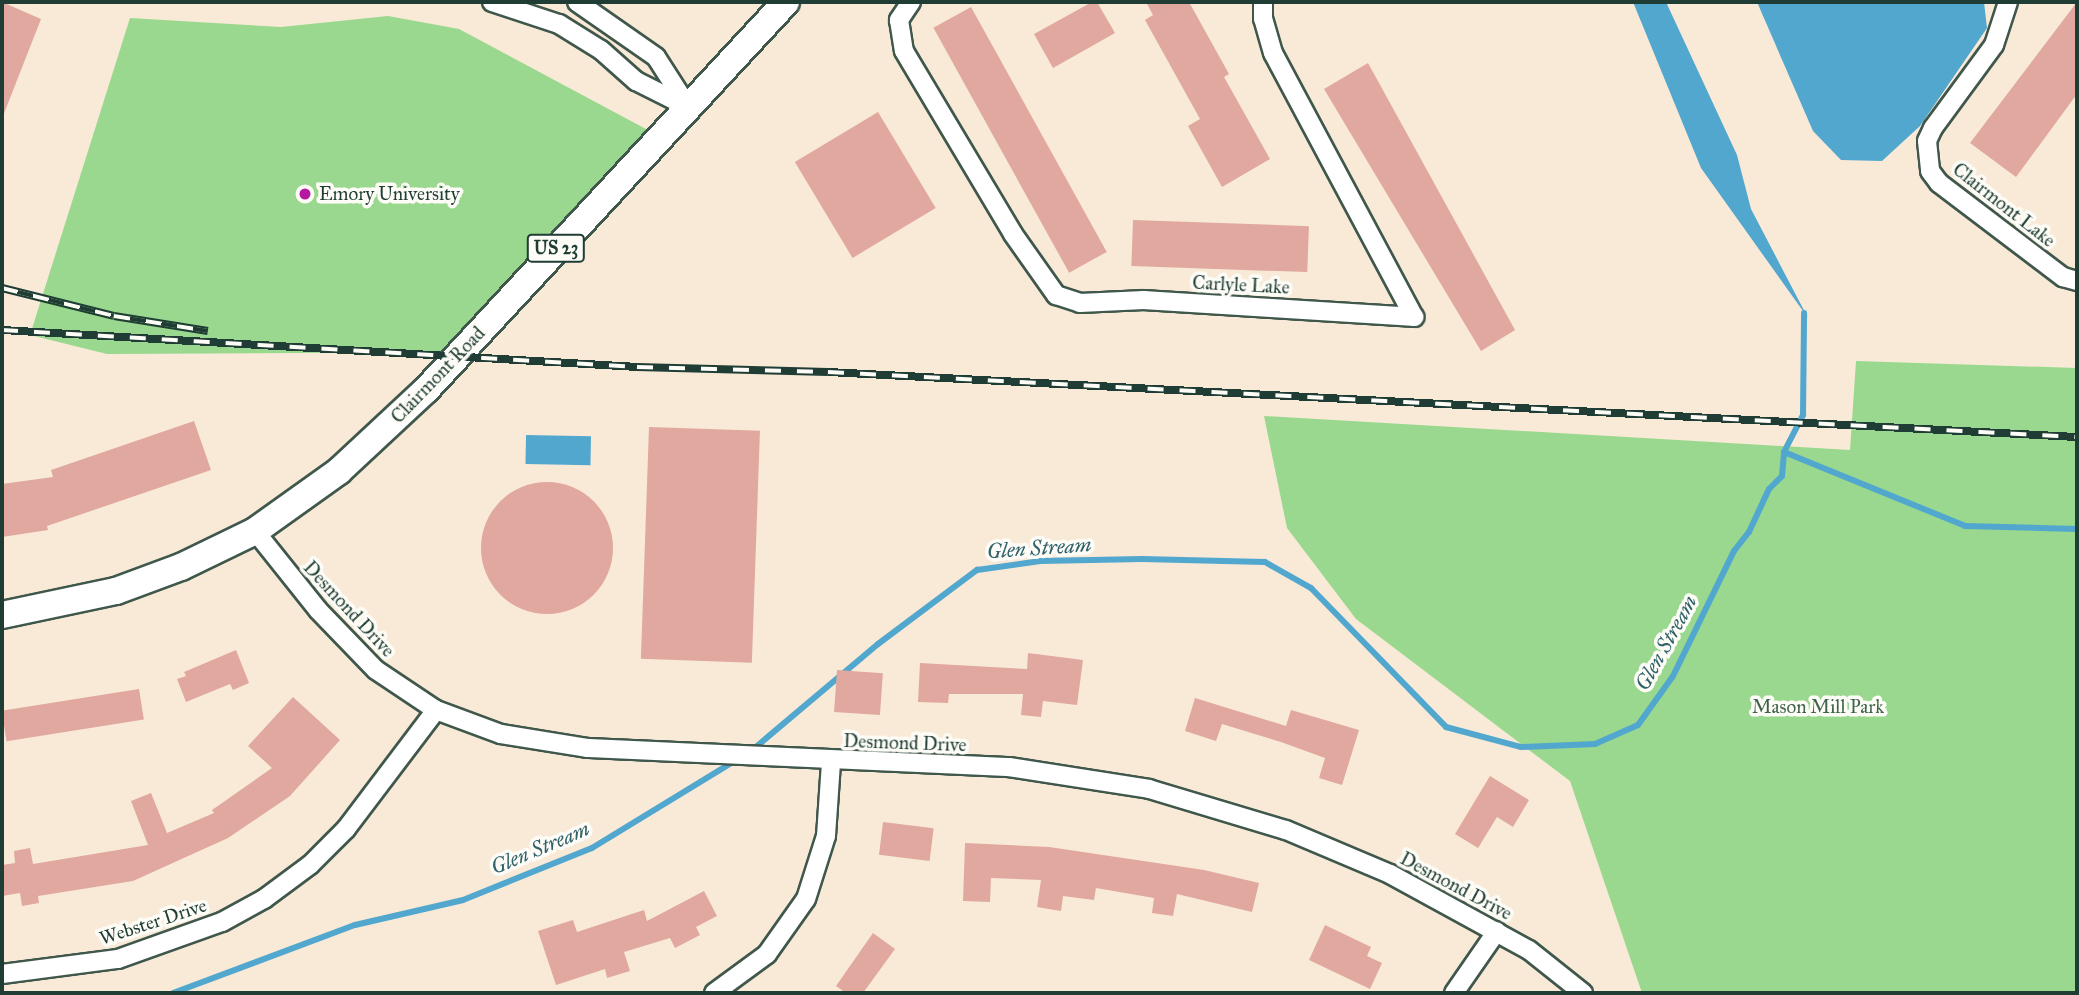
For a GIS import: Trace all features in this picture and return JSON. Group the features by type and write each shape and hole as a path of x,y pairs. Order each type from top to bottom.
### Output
{"main road":[{"name":"Clairmont Road","path":"2,615 127,587 255,531 379,436 786,2"}],"street":[{"path":"492,2 559,24 601,50 636,81 688,107"},
{"path":"559,24 570,2"},
{"path":"577,2 656,57 688,107"},
{"name":"Carlyle Lake","path":"911,2 899,20 904,51 984,187 1056,295 1080,303 1144,300 1414,317 1273,53 1263,19 1264,2"},
{"name":"Clairmont Lake","path":"2008,2 1994,45 1933,128 1927,141 1930,171 1938,183 2054,270 2077,281"},
{"name":"Desmond Drive","path":"255,531 345,640 402,691 436,710 536,741 831,762 1009,767 1149,789 1286,830 1390,874 1497,931 1583,993"},
{"name":"Webster Drive","path":"2,974 118,959 186,937 264,899 310,865 346,829 436,710"},
{"path":"714,993 767,954 806,899 826,836 831,762"},
{"path":"1454,993 1497,931"}],"green space":[{"name":"Emory University","path":"388,16 459,29 659,136 457,352 107,354 30,335 130,18 281,27"},
{"name":"Mason Mill Park","path":"1856,361 2077,368 2077,993 1642,993 1570,781 1356,619 1287,528 1264,416 1850,450"}],"water":[{"path":"1633,2 1666,2 1737,155 1751,209 1808,318 1701,168"},
{"path":"1757,2 1984,2 1987,28 1920,126 1882,161 1841,160 1813,131"},
{"path":"526,435 591,436 590,465 525,464"}],"building":[{"path":"2,2 41,19 3,116 2,115"},
{"path":"1092,2 1097,2 1115,33 1053,68 1034,34"},
{"path":"1146,2 1189,2 1229,74 1224,77 1270,159 1222,187 1188,126 1200,119 1145,20 1153,15"},
{"path":"2077,2 2077,94 2016,177 1970,143"},
{"path":"971,7 1107,252 1069,273 933,28"},
{"path":"1368,63 1515,330 1481,351 1324,89"},
{"path":"878,112 936,208 853,258 795,162"},
{"path":"1133,220 1309,226 1307,272 1131,266"},
{"path":"194,421 211,470 47,526 48,530 2,537 2,484 53,477 51,470"},
{"path":"649,427 760,431 752,663 641,659"},
{"path":"547,482 572,487 594,501 608,523 613,548 608,573 594,595 572,609 547,614 522,609 500,595 486,573 481,548 486,523 500,501 522,487"},
{"path":"236,650 249,683 233,690 230,684 186,702 177,679 186,676 184,672"},
{"path":"1028,653 1083,660 1077,705 1043,701 1041,717 1021,715 1023,694 949,694 948,703 918,702 920,663 1027,669"},
{"path":"837,670 883,673 880,715 834,712"},
{"path":"139,689 144,720 7,741 2,711"},
{"path":"293,697 340,740 290,796 228,838 133,881 38,896 39,903 22,906 20,893 2,896 2,865 15,863 14,851 30,848 33,864 148,845 131,801 151,793 167,833 214,813 212,810 272,768 248,746"},
{"path":"1195,698 1286,726 1291,710 1359,730 1342,785 1319,778 1325,758 1281,742 1222,724 1216,741 1185,731"},
{"path":"1490,776 1529,800 1513,827 1497,817 1478,848 1455,834"},
{"path":"883,822 934,828 930,861 879,855"},
{"path":"965,843 1049,847 1204,870 1259,883 1252,912 1177,894 1173,916 1152,913 1154,898 1096,888 1094,900 1063,896 1061,911 1037,907 1041,880 991,878 990,902 963,901"},
{"path":"704,891 717,916 696,927 700,935 675,948 670,938 624,952 630,971 607,978 605,969 556,985 538,931 573,920 577,932 644,910 647,921"},
{"path":"1325,925 1371,947 1367,956 1382,963 1370,989 1309,960"},
{"path":"873,933 895,949 863,993 846,993 836,986"}],"waterway":[{"path":"1784,452 1803,415 1804,313"},
{"path":"1784,452 1965,526 2077,529"},
{"name":"Glen Stream","path":"751,751 878,644 977,570 1040,561 1142,559 1265,562 1311,588 1446,727 1521,747 1595,744 1638,725 1673,676 1734,551 1749,532 1769,489 1782,476 1784,452"},
{"name":"Glen Stream","path":"173,993 355,925 463,900 592,848 736,760"}],"railway":[{"path":"2,288 114,316 208,331"},
{"path":"2,330 637,367 828,372 2077,437"}],"place":[{"name":"Emory University","path":"305,194"}]}
